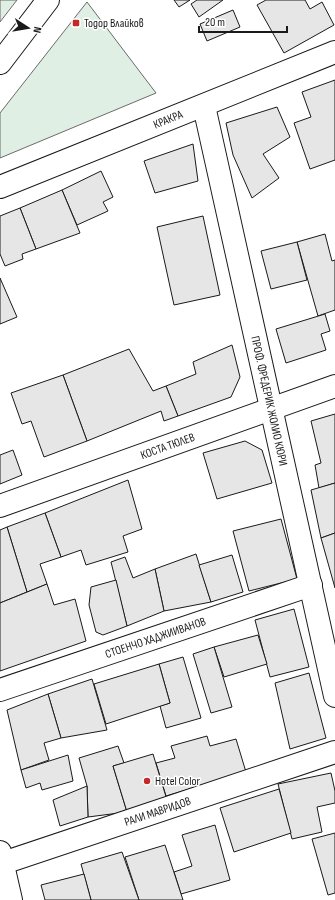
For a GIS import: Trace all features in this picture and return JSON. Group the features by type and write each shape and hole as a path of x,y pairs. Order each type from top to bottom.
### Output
{"street":[{"path":"0,63 48,0"},
{"name":"КРАКРА","path":"0,188 335,52"},
{"name":"ПРОФ. ФРЕДЕРИК ЖОЛИО КЮРИ","path":"204,106 335,696"},
{"name":"КОСТА ТЮЛЕВ","path":"0,506 272,410 335,386"},
{"name":"СТОЕНЧО ХАДЖИИВАНОВ","path":"0,690 311,585"},
{"name":"РАЛИ МАВРИДОВ","path":"1,857 335,752"},
{"path":"1,857 11,900"}],"green space":[{"path":"0,0 17,0 0,22"},
{"path":"87,2 156,93 0,158 0,113"}],"building":[{"path":"174,0 190,0 179,7"},
{"path":"197,0 223,0 199,17 191,4"},
{"path":"266,0 305,0 310,9 322,2 334,25 284,53 257,5"},
{"path":"233,10 240,27 207,41 200,24"},
{"path":"335,80 335,160 310,169 294,123 311,117 302,92"},
{"path":"277,107 290,137 263,154 279,178 252,198 233,155 226,123"},
{"path":"193,144 198,181 155,193 144,161"},
{"path":"101,171 113,197 103,202 108,211 77,225 62,190"},
{"path":"62,190 80,233 36,249 20,208"},
{"path":"20,208 36,249 22,254 23,259 5,266 0,254 0,216"},
{"path":"203,216 220,295 174,305 157,227"},
{"path":"325,234 332,261 335,260 335,310 318,316 297,242"},
{"path":"297,242 307,280 271,289 261,251"},
{"path":"0,278 17,317 0,324"},
{"path":"325,314 330,331 321,334 326,350 286,363 276,329"},
{"path":"232,345 240,377 231,397 178,416 166,386 196,374 193,362"},
{"path":"129,349 153,391 166,386 178,416 164,421 161,411 87,441 63,375"},
{"path":"63,375 87,441 44,457 31,421 22,424 11,393"},
{"path":"335,414 335,483 319,488 315,465 321,463 311,421"},
{"path":"245,441 262,450 272,483 217,499 203,453"},
{"path":"13,450 22,475 0,484 0,455"},
{"path":"128,480 142,529 123,536 128,552 86,565 81,550 61,557 45,513"},
{"path":"335,483 335,533 321,538 311,490"},
{"path":"45,513 61,557 40,564 47,584 27,592 7,527"},
{"path":"281,519 297,579 249,591 233,531"},
{"path":"7,527 27,592 0,603 0,530"},
{"path":"335,533 335,588 321,538"},
{"path":"196,554 211,602 164,611 155,569"},
{"path":"232,555 243,592 211,602 199,565"},
{"path":"125,557 133,578 155,569 164,611 127,626 111,562"},
{"path":"116,580 127,626 103,635 96,632 89,605 91,587"},
{"path":"47,584 54,605 75,599 86,641 0,671 0,603"},
{"path":"294,609 309,667 270,677 255,620"},
{"path":"258,635 267,664 224,677 214,647"},
{"path":"214,647 232,707 211,713 193,654"},
{"path":"183,657 201,718 166,728 160,706 170,703 159,664"},
{"path":"159,664 170,703 106,724 94,684"},
{"path":"309,673 326,738 290,749 275,683"},
{"path":"92,679 107,730 61,738 48,694"},
{"path":"48,694 61,738 44,743 49,760 21,770 7,710"},
{"path":"207,736 210,746 236,739 246,772 166,796 156,763 175,758 171,746"},
{"path":"118,746 124,763 113,766 127,812 88,817 87,786 79,758"},
{"path":"153,754 167,800 127,812 113,766"},
{"path":"68,755 73,781 42,790 40,783 26,788 21,770"},
{"path":"331,773 335,791 335,803 317,807 322,832 292,839 278,784"},
{"path":"87,786 88,817 60,826 53,800"},
{"path":"279,789 291,833 234,852 220,808"},
{"path":"215,825 230,880 181,894 174,872 192,866 182,835"},
{"path":"335,833 335,893 328,895 312,839"},
{"path":"165,845 183,900 139,900 125,857"},
{"path":"122,852 139,900 91,900 81,864"},
{"path":"84,874 91,900 45,900 41,885"}],"place":[{"name":"Тодор Влайков","path":"76,23"},
{"name":"Hotel Color","path":"147,781"}]}
